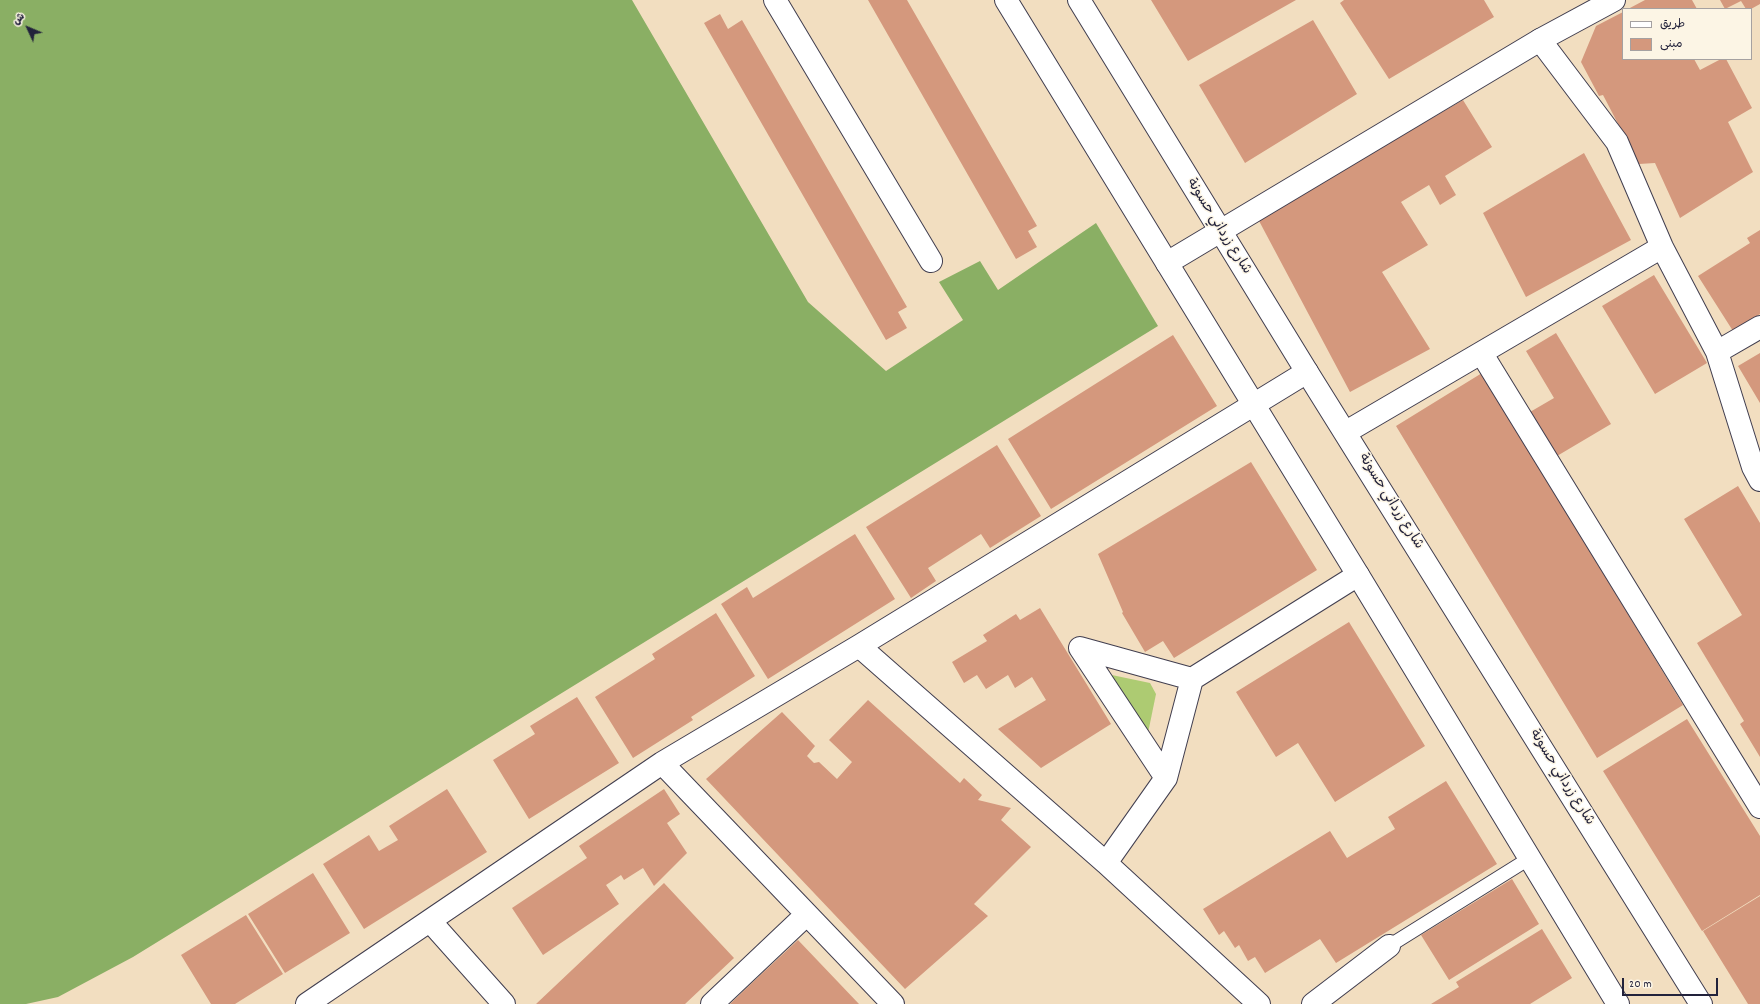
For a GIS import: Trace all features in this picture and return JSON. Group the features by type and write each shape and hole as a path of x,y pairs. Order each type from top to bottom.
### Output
{"street":[{"path":"775,0 931,261"},
{"path":"1006,0 1358,575 1618,1004"},
{"name":"شارع زرداني حسونة","path":"1079,0 1220,230 1701,1004"},
{"path":"1167,263 1540,40 1614,0"},
{"path":"1540,40 1617,142 1662,247 1716,352 1753,467 1760,480"},
{"path":"1346,432 1482,354 1662,247"},
{"path":"1716,352 1760,328"},
{"path":"1482,354 1760,807"},
{"path":"307,1004 662,763 860,646 1308,372"},
{"path":"1106,863 1166,778 1192,679 1358,575"},
{"path":"860,646 1106,863 1259,1004"},
{"path":"1166,778 1080,648 1192,679"},
{"path":"662,763 806,915 893,1004"},
{"path":"712,1004 806,915"},
{"path":"430,921 504,1004"},
{"path":"1313,1004 1389,946"}],"lane":[{"path":"1389,946 1530,858"}],"green space":[{"path":"0,0 632,0 808,302 886,371 963,320 939,282 980,261 998,290 1096,223 1158,326 133,957 58,997 26,1004 0,1004"},
{"path":"1107,674 1150,683 1156,694 1148,733"}],"building":[{"path":"868,0 907,0 1037,226 1028,231 1037,247 1016,259"},
{"path":"1151,0 1296,0 1188,61"},
{"path":"1344,0 1484,0 1494,17 1389,79 1340,3"},
{"path":"1645,0 1692,0 1696,8 1630,8"},
{"path":"1720,0 1760,0 1760,4 1752,8 1745,8 1741,1 1724,8"},
{"path":"1622,13 1622,60 1695,60 1700,70 1719,60 1727,60 1752,108 1728,122 1753,172 1680,218 1655,163 1639,164 1603,95 1599,96 1581,62 1596,26"},
{"path":"720,14 728,29 742,20 907,307 898,312 907,328 886,340 704,23"},
{"path":"1313,20 1357,94 1245,163 1199,85"},
{"path":"1463,100 1492,147 1445,176 1456,195 1440,205 1429,185 1401,202 1428,245 1382,272 1430,349 1350,392 1258,219"},
{"path":"1584,153 1631,240 1526,297 1483,213"},
{"path":"1760,230 1760,314 1733,331 1698,276 1750,243 1747,238"},
{"path":"1654,275 1707,363 1655,394 1602,306"},
{"path":"1556,333 1611,424 1557,456 1530,412 1554,398 1526,351"},
{"path":"1173,335 1217,406 1051,509 1008,439"},
{"path":"1760,353 1760,403 1738,366"},
{"path":"1482,373 1683,705 1597,758 1396,426"},
{"path":"997,445 1041,516 990,548 981,534 928,568 936,581 911,598 866,527"},
{"path":"1251,462 1317,570 1174,658 1163,641 1145,652 1122,613 1123,612 1098,554"},
{"path":"1738,486 1760,523 1760,757 1740,724 1744,721 1697,643 1742,615 1684,519"},
{"path":"855,534 895,599 768,679 721,604 747,587 753,598"},
{"path":"1040,608 1111,724 1041,768 998,729 1046,700 1032,677 1015,688 1008,675 986,689 977,675 964,683 952,662 987,641 983,635 1016,614 1020,620"},
{"path":"716,613 755,676 691,717 693,720 633,758 595,697 655,659 652,654"},
{"path":"1349,622 1425,746 1335,802 1298,743 1276,757 1236,692"},
{"path":"577,697 619,763 529,819 493,760 535,734 530,726"},
{"path":"868,700 960,783 964,778 982,795 978,800 1011,808 1001,820 1031,847 974,904 988,916 905,989 706,779 782,712 815,746 807,756 814,763 819,762 837,779 852,762 829,740"},
{"path":"1687,719 1760,836 1760,895 1702,931 1603,771"},
{"path":"1446,781 1497,864 1336,963 1320,939 1265,973 1255,957 1248,961 1239,945 1235,948 1224,931 1219,935 1203,909 1330,831 1347,858 1395,829 1388,817"},
{"path":"447,789 487,852 364,929 323,864 369,835 379,851 398,840 389,826"},
{"path":"664,789 680,814 667,823 687,853 654,886 643,868 624,880 621,875 606,885 619,904 543,955 512,908 587,858 579,846"},
{"path":"313,873 350,933 285,973 248,914"},
{"path":"1512,879 1539,924 1449,980 1421,935"},
{"path":"664,883 734,958 685,1004 536,1004"},
{"path":"1760,896 1760,1004 1748,1004 1703,931"},
{"path":"246,915 283,974 235,1004 211,1004 181,955"},
{"path":"1542,929 1572,978 1530,1004 1431,1004 1459,987 1456,982"},
{"path":"798,940 859,1004 730,1004 753,982"}]}
